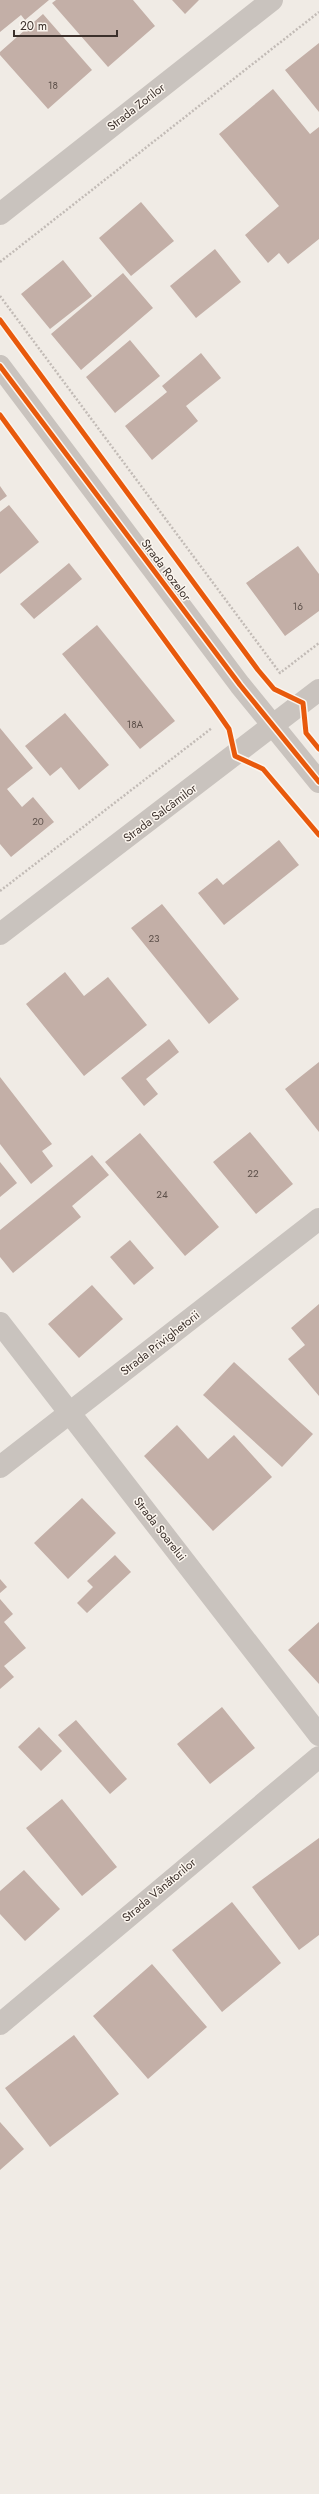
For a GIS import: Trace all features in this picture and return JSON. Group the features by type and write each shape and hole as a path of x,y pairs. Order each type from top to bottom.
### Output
{"street":[{"name":"Strada Zorilor","path":"0,214 272,0"},
{"name":"Strada Rozelor","path":"0,366 273,727 319,782"},
{"name":"Strada Salcâmilor","path":"0,934 273,727 319,690"},
{"name":"Strada Privighetorii","path":"0,1467 319,1219"},
{"name":"Strada Soarelui","path":"0,1323 319,1736"},
{"name":"Strada Vânătorilor","path":"0,2024 319,1757"}],"path":[{"path":"0,262 319,12"},
{"path":"0,296 280,673 319,643"},
{"path":"0,891 212,728"}],"building":[{"path":"0,0 49,0 25,20 21,15 0,32"},
{"path":"56,0 133,0 155,26 108,67 52,3"},
{"path":"172,0 199,0 185,14"},
{"path":"43,14 92,70 48,109 0,55 0,52"},
{"path":"319,43 319,112 285,70"},
{"path":"273,89 310,134 319,127 319,239 288,264 279,253 268,263 245,235 279,206 219,134"},
{"path":"141,202 174,241 131,276 99,238"},
{"path":"215,249 241,282 196,318 170,286"},
{"path":"63,260 92,296 50,329 21,294"},
{"path":"123,273 153,308 81,370 51,334"},
{"path":"130,340 160,376 115,413 86,377"},
{"path":"201,353 221,378 186,406 198,421 152,460 125,426 167,392 162,386"},
{"path":"0,486 7,496 0,501"},
{"path":"9,505 39,542 0,574 0,512"},
{"path":"298,546 319,574 319,611 285,636 246,583"},
{"path":"69,563 82,579 34,619 20,604"},
{"path":"97,625 175,721 140,749 62,654"},
{"path":"65,713 109,765 79,790 61,767 50,776 25,746"},
{"path":"0,728 33,768 7,789 22,807 33,797 54,822 11,857 0,844"},
{"path":"279,840 299,865 224,925 198,893 217,878 223,885"},
{"path":"162,904 239,999 209,1024 131,928"},
{"path":"65,972 84,996 108,977 147,1025 84,1076 26,1004"},
{"path":"169,1039 179,1052 146,1079 158,1094 144,1106 121,1078"},
{"path":"319,1062 319,1132 285,1089"},
{"path":"0,1077 52,1144 42,1151 53,1166 31,1184 0,1144"},
{"path":"250,1132 293,1184 256,1214 213,1162"},
{"path":"140,1133 219,1227 185,1256 105,1162"},
{"path":"92,1155 109,1175 72,1206 81,1217 13,1273 0,1257 0,1230"},
{"path":"0,1162 17,1183 0,1197"},
{"path":"130,1240 154,1268 134,1285 110,1257"},
{"path":"92,1285 123,1319 79,1358 48,1324"},
{"path":"319,1304 319,1396 288,1359 305,1345 291,1328"},
{"path":"234,1362 313,1434 282,1467 203,1395"},
{"path":"177,1425 208,1459 234,1435 272,1477 213,1531 144,1456"},
{"path":"82,1498 116,1533 68,1579 34,1543"},
{"path":"115,1555 131,1572 87,1613 77,1603 93,1587 87,1581"},
{"path":"0,1579 7,1587 0,1593"},
{"path":"0,1599 13,1614 4,1622 26,1648 4,1666 14,1677 0,1689"},
{"path":"319,1622 319,1684 288,1650"},
{"path":"222,1707 255,1748 210,1784 177,1744"},
{"path":"76,1720 127,1779 110,1794 58,1735"},
{"path":"39,1727 62,1751 41,1771 18,1747"},
{"path":"62,1799 117,1867 82,1896 26,1828"},
{"path":"319,1838 319,1935 299,1950 252,1887"},
{"path":"24,1870 60,1909 25,1941 0,1914 0,1891"},
{"path":"232,1902 281,1963 222,2012 172,1950"},
{"path":"152,1964 207,2027 148,2079 93,2016"},
{"path":"74,2035 119,2094 50,2147 5,2088"},
{"path":"0,2122 24,2149 0,2170"}],"cycle path":[{"path":"0,320 258,670 274,689 303,703 306,733 319,749"},
{"path":"0,366 240,685 319,782"},
{"path":"0,415 229,729 235,756 263,769 319,835"}]}
